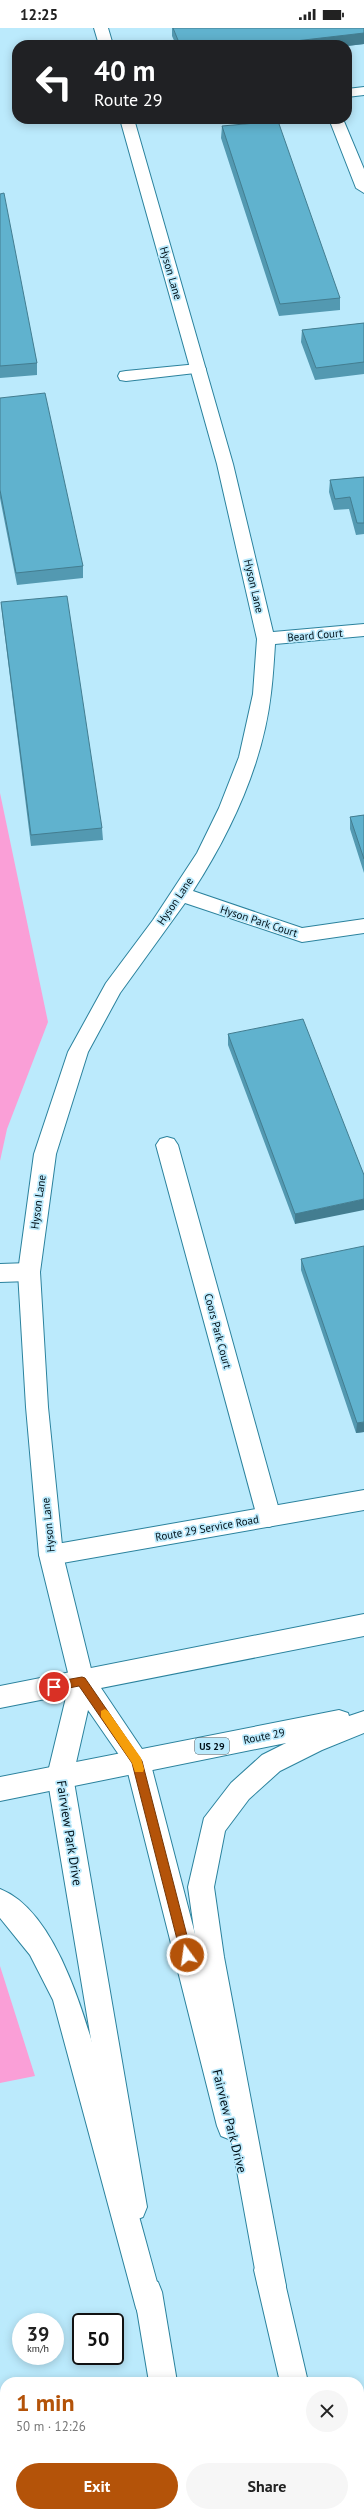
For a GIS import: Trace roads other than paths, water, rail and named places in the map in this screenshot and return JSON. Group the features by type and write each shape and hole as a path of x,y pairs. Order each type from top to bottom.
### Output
{"street":[{"path":"101,28 105,40"},
{"path":"352,92 364,91"},
{"name":"Hyson Lane","path":"82,1681 50,1555 37,1407 28,1272 45,1154 78,1052 113,988 206,855 229,808 248,757 262,694 266,639 225,464 128,124"},
{"path":"338,124 364,188"},
{"path":"126,376 198,369"},
{"name":"Beard Court","path":"266,639 364,630"},
{"name":"Hyson Park Court","path":"180,894 262,923 302,935 364,926"},
{"name":"Coors Park Court","path":"167,1145 269,1517"},
{"path":"0,1273 28,1272"},
{"name":"Route 29 Service Road","path":"50,1555 364,1500"},
{"path":"0,1698 364,1625"},
{"name":"Fairview Park Drive","path":"82,1681 137,1761 272,2286 293,2377"},
{"name":"Fairview Park Drive","path":"82,1681 60,1776 162,2377"},
{"name":"Route 29","path":"0,1789 364,1716"},
{"path":"272,2286 211,1957 201,1887 213,1826 240,1791 271,1763 313,1742 364,1722"},
{"path":"0,1901 23,1921 49,1958 66,2000 150,2308"}]}
